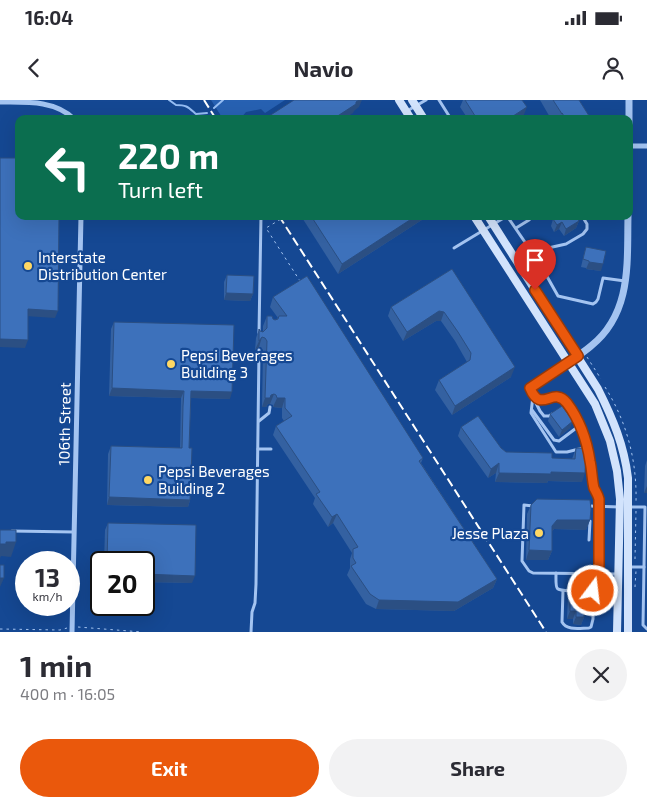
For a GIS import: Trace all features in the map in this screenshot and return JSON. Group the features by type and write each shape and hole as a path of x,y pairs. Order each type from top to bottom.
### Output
{"main road":[{"path":"399,100 408,115"},
{"path":"414,103 422,115"},
{"path":"477,220 569,362 595,404 606,429 618,471 619,483 617,632"},
{"path":"490,220 578,356 604,402 620,437 627,470 629,507 628,632"}],"street":[{"path":"630,100 630,115"},
{"path":"0,102 50,104 70,115"},
{"path":"633,144 647,146"},
{"name":"106th Street","path":"72,629 81,220"},
{"path":"569,362 592,346 601,337 613,321 623,297 626,282 628,220"}],"lane":[{"path":"406,111 414,103 426,100"},
{"path":"439,100 448,115"},
{"path":"259,338 260,220"},
{"path":"454,248 500,220"},
{"path":"510,220 558,296 594,304 598,300 603,278 626,282"},
{"path":"516,228 529,220"},
{"path":"534,256 548,248 566,244 583,234 587,224 584,220"},
{"path":"251,632 252,612 255,602 259,350"},
{"path":"558,410 549,416 544,416 530,388 569,362"},
{"path":"533,396 539,400 556,396 563,398 577,419 587,447 594,488 599,499 600,574 599,585 593,591 591,627 568,628 563,625 563,591"},
{"path":"533,396 531,413 556,452 567,452 587,447"},
{"path":"562,407 567,404"},
{"path":"258,421 270,413 270,407"},
{"path":"531,410 554,440 559,441 579,426"},
{"path":"258,449 272,449"},
{"path":"533,506 524,505 522,561 529,571 533,573 618,574"},
{"path":"580,506 591,508 645,508 642,625 647,629"},
{"path":"590,521 590,540"},
{"path":"9,530 74,532"},
{"path":"629,567 644,567"},
{"path":"556,573 556,587 563,591 578,591"},
{"path":"586,591 593,591"}],"path":[{"path":"279,220 266,228 303,286"},
{"path":"0,628 142,632"}],"shaded area":[{"path":"211,100 285,100 265,113 261,109 246,112 243,115 220,115"}],"building":[{"path":"294,100 359,100 339,115 271,115"},
{"path":"465,100 522,100 527,107 515,115 474,115"},
{"path":"553,100 579,100 588,115 563,115 562,113"},
{"name":"Interstate Distribution Center","path":"0,158 15,158 15,220 59,220 58,311 28,309 28,340 0,339"},
{"path":"314,220 410,220 342,264"},
{"path":"554,220 579,221 566,229 562,222 557,225"},
{"path":"586,247 606,251 603,264 583,259"},
{"path":"452,269 515,367 455,406 439,380 470,360 471,353 458,332 444,312 439,311 407,332 391,307"},
{"path":"227,275 254,276 253,294 226,293"},
{"path":"307,276 423,458 419,461 497,579 458,602 379,600 370,594 351,566 356,563 353,558 353,549 358,547 337,514 332,517 316,494 320,492 276,426 292,416 285,408 285,398 277,398 274,394 270,398 265,398 267,341 262,337 259,341 259,329 263,332 267,328 267,316 272,316 275,320 279,316 287,316 273,297"},
{"path":"114,322 234,325 232,392 191,391 189,448 192,448 190,500 109,497 111,446 182,448 184,391 112,388"},
{"path":"562,406 573,421 562,430 550,414"},
{"path":"478,416 506,452 552,453 552,458 575,459 576,448 586,448 585,473 499,473 499,463 491,469 461,427"},
{"name":"Jesse Plaza","path":"537,499 590,500 590,520 557,520 552,526 552,551 529,550 531,505"},
{"path":"108,523 196,525 195,576 155,574 155,551 107,551"},
{"path":"0,530 16,530 16,542 0,544"},
{"path":"0,565 4,565 4,578 0,578"},
{"path":"570,587 586,587 586,612 584,612 584,617 576,617 576,611 570,611"}],"waterway":[{"path":"169,100 176,105 187,107 196,114 207,113"},
{"path":"214,108 223,100"}],"railway":[{"path":"204,100 213,115"},
{"path":"282,220 546,632"}],"place":[{"name":"Interstate Distribution Center","path":"28,266"},
{"name":"Pepsi Beverages Building 3","path":"171,364"},
{"name":"Pepsi Beverages Building 2","path":"148,480"},
{"name":"Jesse Plaza","path":"539,533"}],"route":[{"path":"535,290 578,356 530,388 533,396 539,400 556,396 563,398 577,419 587,447 594,488 599,499 600,574 599,585 593,591"}]}
